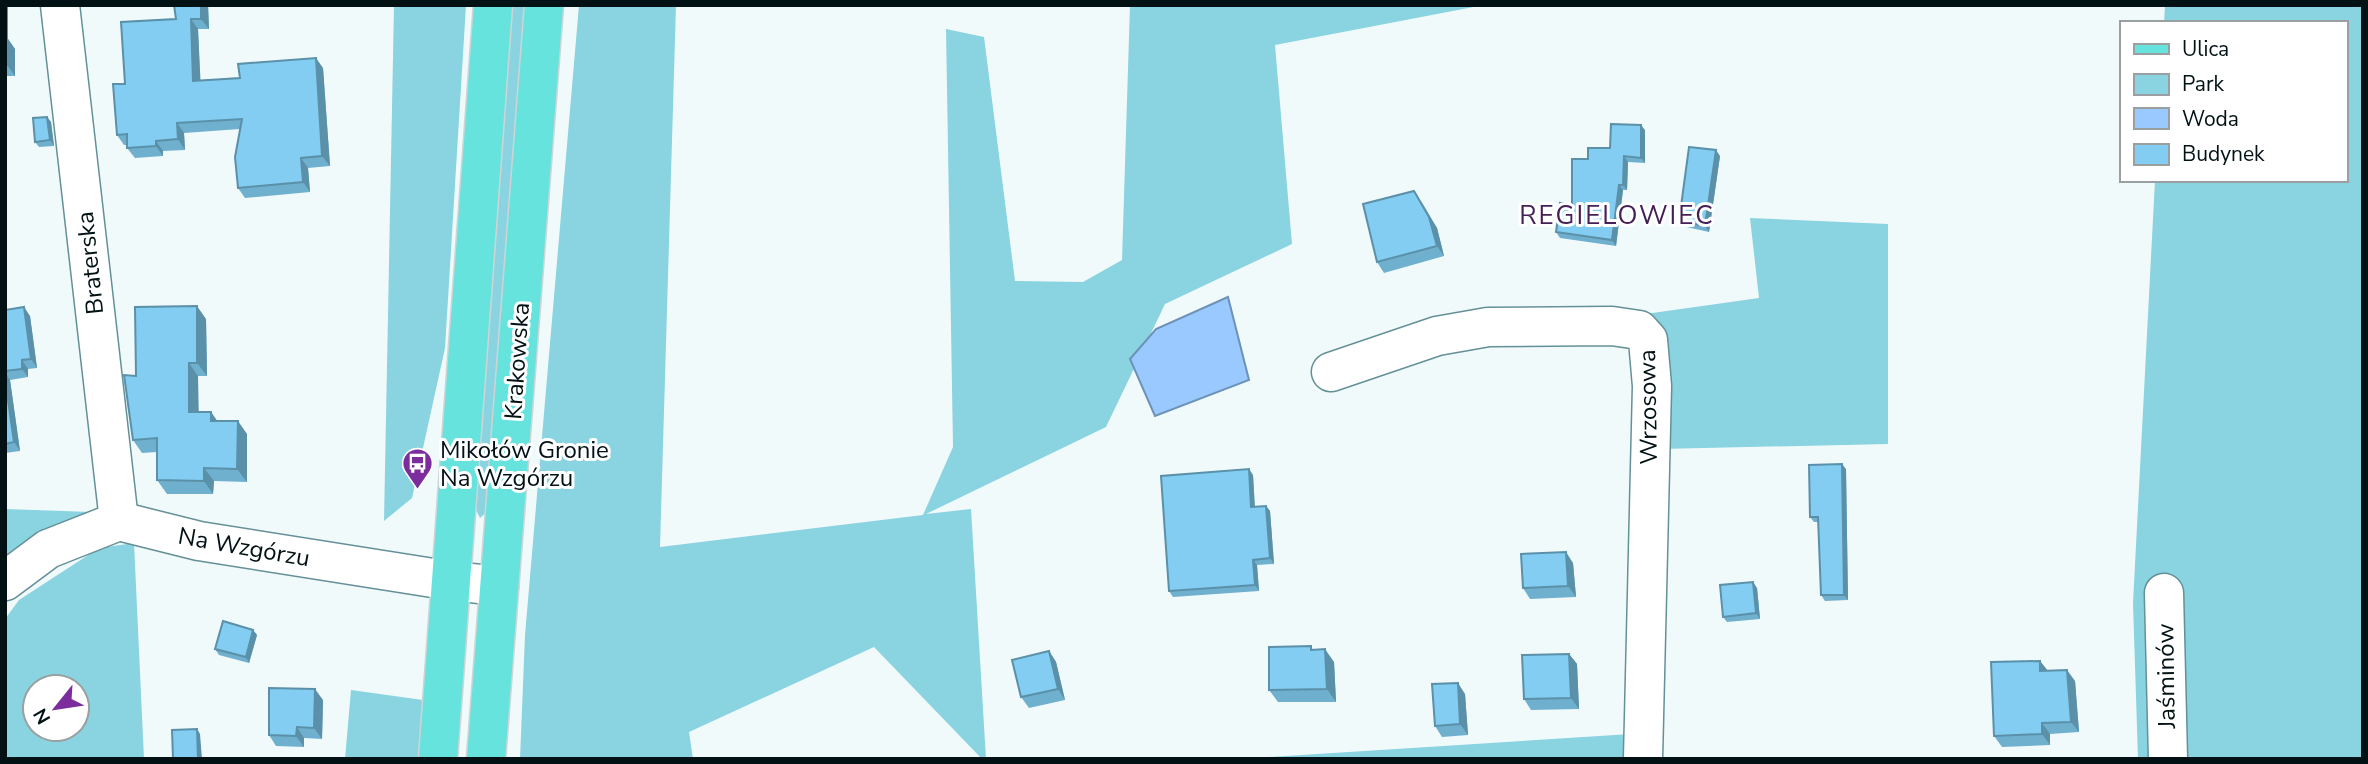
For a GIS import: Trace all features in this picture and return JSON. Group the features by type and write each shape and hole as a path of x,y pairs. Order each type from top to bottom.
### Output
{"main road":[{"name":"Krakowska","path":"439,759 492,5"},
{"name":"Krakowska","path":"486,759 544,5"}],"street":[{"name":"Braterska","path":"60,5 119,521"},
{"name":"Wrzosowa","path":"1331,372 1437,336 1488,327 1612,326 1639,330 1648,340 1651,386 1643,759"},
{"name":"Na Wzgórzu","path":"119,521 199,541 499,586"},
{"path":"5,581 48,548 119,521"},
{"name":"Jaśminów","path":"2164,593 2168,759"}],"green space":[{"path":"394,5 466,5 445,348 412,498 384,521"},
{"path":"512,5 527,5 488,511 480,518 476,510"},
{"path":"579,5 676,5 660,547 923,515 953,447 946,29 984,37 1015,281 1083,282 1122,260 1130,5 1484,5 1275,45 1292,244 1165,304 1106,427 926,514 971,509 986,759 982,759 874,647 689,732 693,759 520,759 525,635"},
{"path":"2165,5 2363,5 2363,759 2138,759 2133,603 2155,182 2347,182 2347,21 2164,21"},
{"path":"1750,218 1888,224 1888,444 1660,449 1638,315 1759,298"},
{"path":"5,509 91,512 5,569"},
{"path":"134,543 144,759 5,759 5,619 19,600 99,548"},
{"path":"351,690 423,700 418,759 345,759"},
{"path":"1631,734 1631,759 1237,759"}],"water":[{"path":"1228,297 1249,380 1155,416 1130,359 1156,329"}],"building":[{"path":"174,5 201,5 201,19 191,19 193,81 240,78 238,64 316,58 322,156 301,158 303,182 238,188 235,157 242,119 177,123 178,139 156,141 156,146 127,148 127,134 117,135 113,84 125,84 121,22 176,19"},
{"path":"7,38 7,65 5,65"},
{"path":"47,117 50,140 35,142 33,118"},
{"path":"1611,124 1641,125 1641,158 1624,156 1623,185 1619,185 1612,240 1556,232 1560,203 1572,205 1572,159 1588,159 1588,148 1610,148"},
{"path":"1689,147 1716,150 1705,226 1679,221"},
{"path":"1414,191 1429,217 1437,246 1377,262 1363,204"},
{"path":"197,306 197,363 189,363 189,412 211,412 211,421 238,421 237,469 204,468 204,481 157,480 157,438 133,440 124,375 136,376 135,307"},
{"path":"24,307 31,359 22,360 22,369 5,371 5,310"},
{"path":"5,379 14,442 5,444"},
{"path":"1842,464 1844,595 1821,595 1818,517 1810,517 1809,465"},
{"path":"1249,469 1251,507 1266,506 1270,558 1253,560 1255,585 1169,591 1161,476"},
{"path":"1566,552 1568,586 1523,588 1521,554"},
{"path":"1753,582 1756,613 1723,617 1720,585"},
{"path":"223,621 253,630 246,657 215,649"},
{"path":"1311,646 1311,650 1325,649 1327,689 1269,690 1269,647"},
{"path":"1049,651 1058,689 1021,697 1012,660"},
{"path":"1569,654 1571,698 1524,699 1522,655"},
{"path":"2040,661 2040,671 2067,670 2071,722 2042,723 2042,734 1994,736 1991,662"},
{"path":"1458,683 1460,724 1435,726 1432,684"},
{"path":"269,688 315,689 314,728 297,727 296,736 269,735"},
{"path":"197,729 198,759 173,759 172,730"}],"place":[{"name":"Mikołów Gronie Na Wzgórzu","path":"417,491"}],"district":[{"name":"REGIELOWIEC","path":"1617,215"}]}
